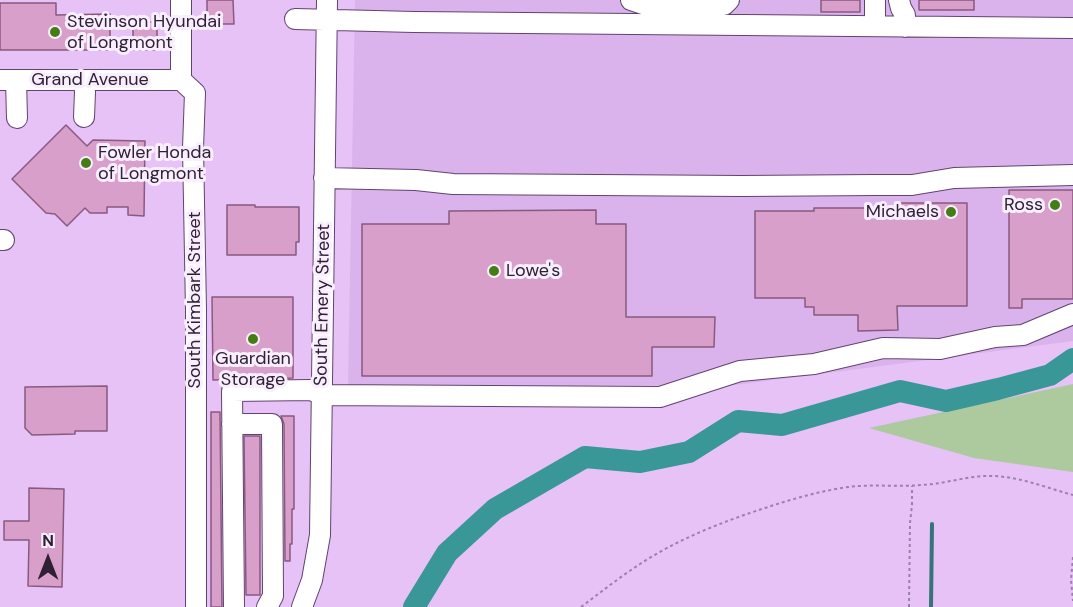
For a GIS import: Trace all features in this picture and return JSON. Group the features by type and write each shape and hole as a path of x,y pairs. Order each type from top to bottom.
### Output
{"street":[{"path":"181,0 181,80"},
{"path":"631,0 646,5 724,5 729,0"},
{"path":"875,0 875,26"},
{"path":"899,0 905,15 905,27"},
{"path":"295,19 326,10 414,22 1073,28"},
{"name":"South Emery Street","path":"302,607 312,580 320,535 326,10"},
{"path":"8,80 17,118"},
{"name":"Grand Avenue","path":"8,80 181,80"},
{"path":"84,80 84,117"},
{"name":"South Kimbark Street","path":"181,80 195,93 195,607"},
{"path":"324,178 416,180 453,184 741,186 912,184 954,178 1073,175"},
{"path":"234,607 232,391 311,390 322,395 660,397 740,371 814,364 883,348 940,349 995,337 1023,335 1073,314"},
{"path":"232,424 272,424 273,596 267,607"}],"path":[{"path":"581,607 641,563 689,538 740,516 800,497 850,487 932,485 972,477 992,476 1008,477 1073,495"},
{"path":"909,607 912,486"},
{"path":"1073,557 1073,601"}],"shaded area":[{"path":"355,0 1073,0 1073,341 735,385 348,387"}],"green space":[{"path":"1073,384 1073,472 974,458 869,428"}],"building":[{"path":"207,0 233,0 234,24 207,24"},
{"path":"821,0 860,0 860,12 821,12"},
{"path":"919,0 974,0 974,10 919,10"},
{"name":"Stevinson Hyundai of Longmont","path":"0,3 56,3 56,15 110,14 110,50 0,50"},
{"path":"133,22 157,22 157,50 133,50"},
{"name":"Fowler Honda of Longmont","path":"66,125 87,146 93,140 145,141 144,216 128,215 128,207 107,207 107,213 90,213 85,208 67,226 55,214 46,213 12,179"},
{"path":"1009,190 1073,190 1073,299 1022,299 1022,308 1009,308"},
{"path":"897,203 967,203 967,306 897,306 898,330 858,331 858,315 814,315 814,307 805,307 805,298 755,298 755,211 897,208"},
{"path":"227,205 299,207 299,242 296,242 296,255 227,255"},
{"name":"Lowe's","path":"596,210 596,224 626,224 626,317 715,317 714,347 652,347 652,376 362,376 362,224 449,224 449,211"},
{"name":"Guardian Storage","path":"212,297 293,297 293,378 213,380"},
{"path":"107,386 107,431 32,435 25,428 25,387"},
{"path":"211,412 220,412 222,607 211,607"},
{"path":"281,416 294,416 294,509 292,509 290,561 285,561 284,424"},
{"path":"244,436 260,436 260,595 246,595"},
{"path":"29,488 64,489 62,587 28,586 29,540 4,540 4,521 29,521"}],"waterway":[{"path":"414,607 447,553 495,509 585,457 640,462 689,452 738,421 782,425 900,391 946,401 1050,375 1073,359"},
{"path":"931,607 932,524"}],"place":[{"name":"Stevinson Hyundai of Longmont","path":"55,32"},
{"name":"Fowler Honda of Longmont","path":"86,163"},
{"name":"Ross","path":"1055,205"},
{"name":"Michaels","path":"951,212"},
{"name":"Lowe's","path":"494,271"},
{"name":"Guardian Storage","path":"253,339"}]}
